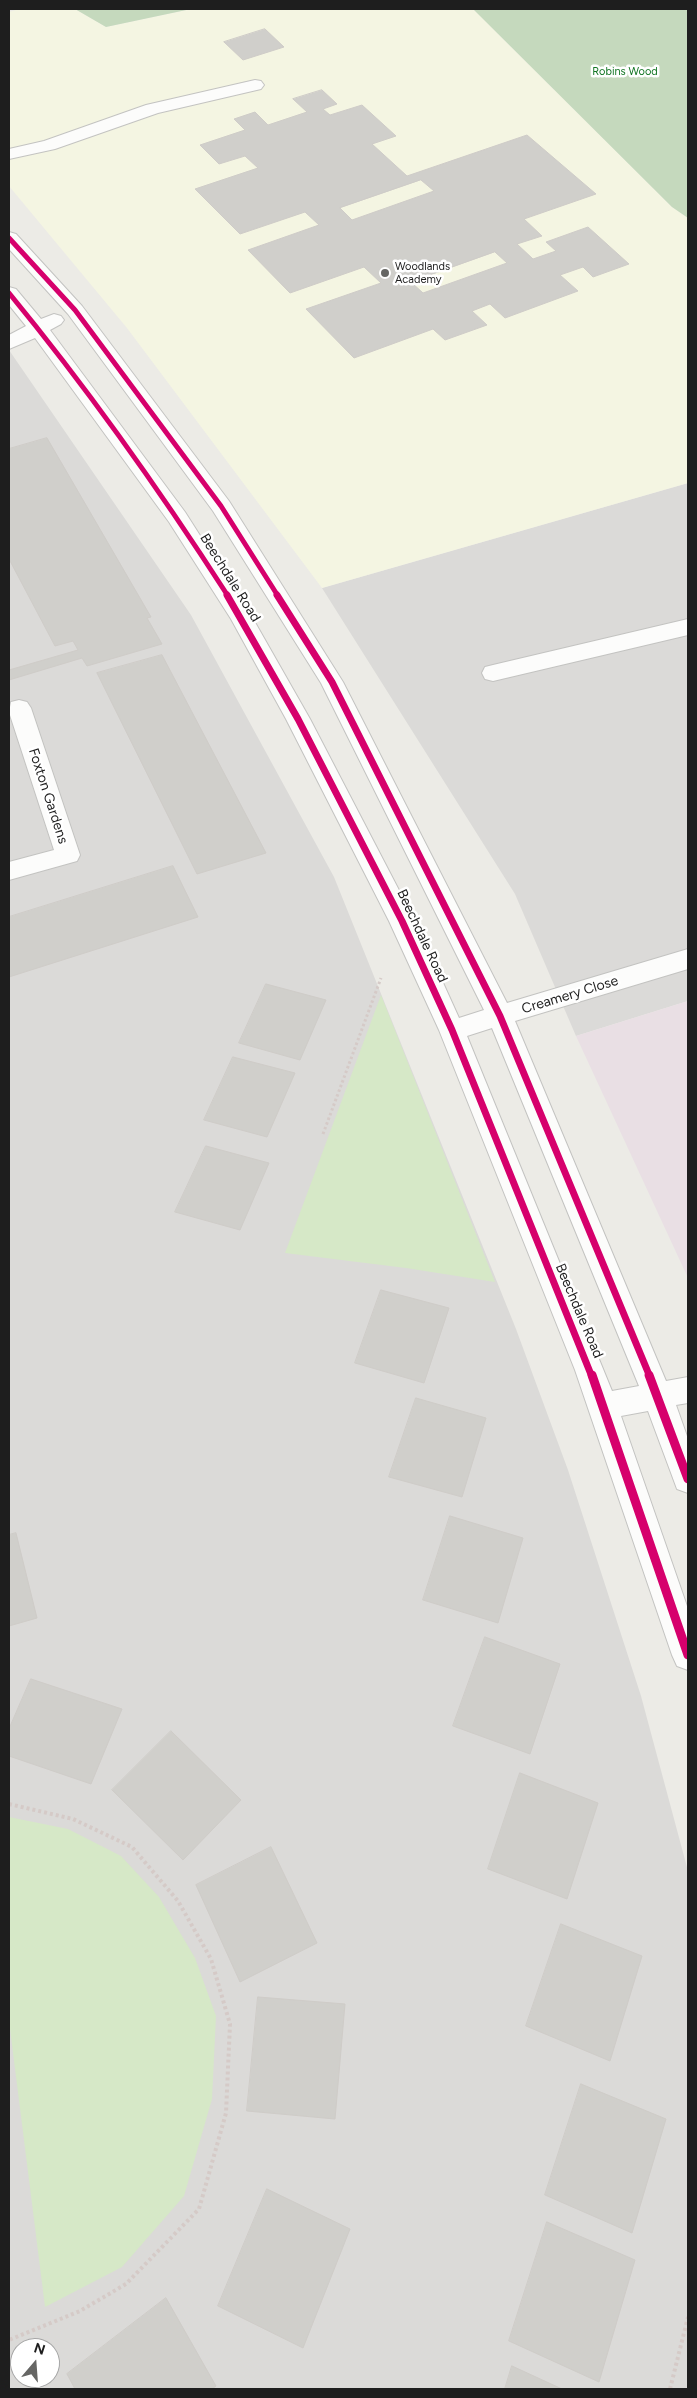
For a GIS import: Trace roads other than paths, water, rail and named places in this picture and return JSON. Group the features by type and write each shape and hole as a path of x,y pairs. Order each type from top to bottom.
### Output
{"street":[{"path":"9,154 49,145 152,109 255,85"},
{"path":"9,238 75,310 221,506 332,682 500,1016 658,1397 688,1479"},
{"name":"Beechdale Road","path":"9,294 38,328 177,517 241,617 298,719 402,921 452,1030 603,1406 688,1655"},
{"path":"9,343 75,310"},
{"path":"493,673 688,627"},
{"name":"Foxton Gardens","path":"9,871 68,855 19,708"},
{"name":"Creamery Close","path":"452,1030 688,959"},
{"path":"603,1406 688,1390"}],"place":[{"name":"Woodlands Academy","path":"385,273"}],"park label":[{"name":"Robins Wood","path":"625,72"}]}
